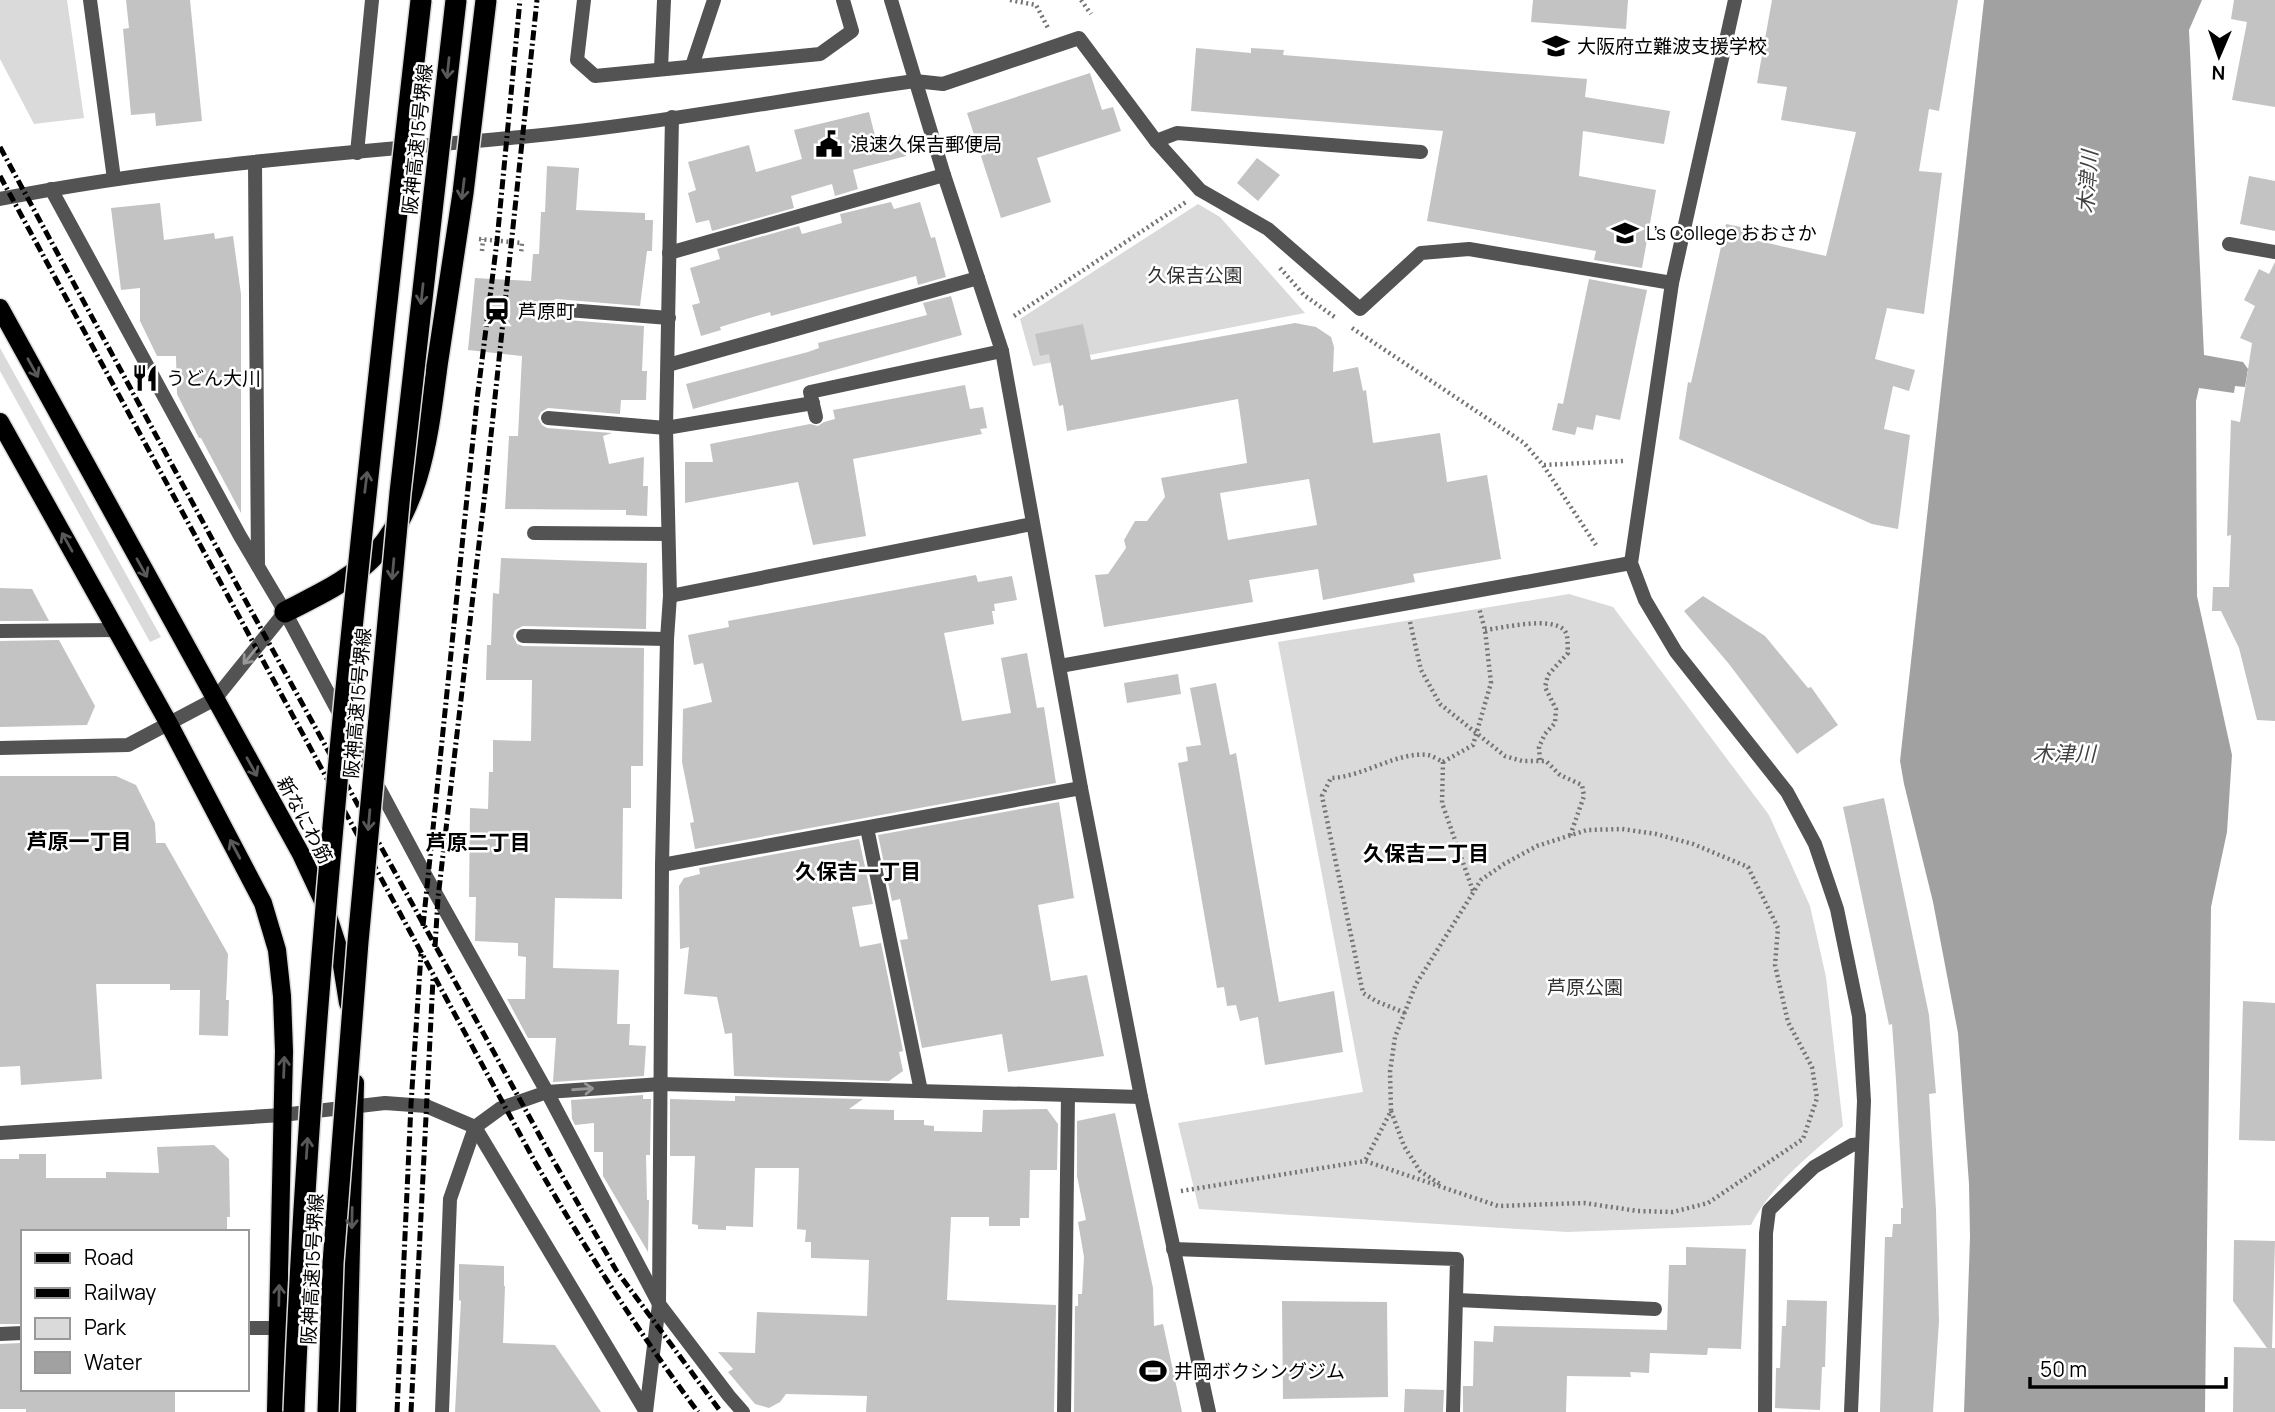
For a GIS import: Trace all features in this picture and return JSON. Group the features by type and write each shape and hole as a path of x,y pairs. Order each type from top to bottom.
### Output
{"highway":[{"name":"阪神高速15号堺線","path":"294,1412 300,1261 329,884 364,497 421,0"},
{"name":"阪神高速15号堺線","path":"328,1412 333,1263 358,942 400,494 456,0"},
{"path":"285,612 324,592 365,565 387,539 407,505 420,466 429,426 463,193 486,0"}],"main road":[{"name":"新なにわ筋","path":"0,308 301,855 323,901 340,953 355,1067 356,1105 347,1412"},
{"path":"0,422 6,445 117,630 169,724 263,903 273,938 282,996 276,1412"}],"street":[{"path":"90,0 114,179"},
{"path":"357,153 372,0"},
{"path":"584,0 577,60 595,76 820,54 852,31 843,0"},
{"path":"661,69 664,0"},
{"path":"692,66 714,0"},
{"path":"891,0 944,175 1002,351 1081,788 1141,1097 1209,1412"},
{"path":"1735,0 1672,283 1631,563 1644,600 1676,652 1787,792 1815,844 1837,909 1859,1016 1864,1101 1851,1412"},
{"path":"0,200 114,179 255,162 523,137 915,81 943,84 1079,38 1156,141 1200,190 1268,229 1360,309 1421,253 1469,249 1672,283"},
{"path":"646,1412 659,1304 662,865 670,596 666,428 672,117"},
{"path":"1156,141 1177,134 1421,152"},
{"path":"255,162 258,567"},
{"path":"670,253 944,175"},
{"path":"51,189 285,612 427,878 547,1092 659,1304 743,1412"},
{"path":"2229,244 2275,251"},
{"path":"668,365 978,278"},
{"path":"555,309 669,318"},
{"path":"548,418 666,428 815,410 810,392 1002,351"},
{"path":"670,596 1032,524"},
{"path":"534,533 668,534"},
{"path":"1060,666 1631,563"},
{"path":"0,748 128,745 215,699 285,612"},
{"path":"0,631 117,630"},
{"path":"523,636 667,639"},
{"path":"662,865 1081,788"},
{"path":"867,828 921,1091"},
{"path":"442,1412 450,1199 475,1127 501,1108 547,1092 661,1084 1141,1097"},
{"path":"1064,1412 1068,1095"},
{"path":"0,1133 282,1115 385,1103 426,1106 475,1127 646,1412"},
{"path":"1765,1412 1766,1233 1769,1210 1814,1167 1852,1145 1861,1144"},
{"path":"1173,1250 1457,1259 1453,1412"},
{"path":"1457,1300 1655,1309"},
{"path":"248,1328 279,1328"},
{"path":"0,1334 21,1333"}],"path":[{"path":"1010,0 1037,3 1048,28"},
{"path":"1081,0 1091,14"},
{"path":"1014,316 1195,195"},
{"path":"477,237 522,243 521,254"},
{"path":"482,251 484,239"},
{"path":"1278,266 1304,295 1524,443 1543,465 1596,545"},
{"path":"1543,465 1623,461"},
{"path":"1443,762 1473,745 1491,683 1485,630 1479,607"},
{"path":"1410,621 1421,670 1440,704 1505,756 1522,761 1546,761 1560,775 1582,785 1584,796 1570,836"},
{"path":"1485,630 1550,623 1564,630 1567,637 1568,653 1548,676 1545,687 1556,709 1556,716 1555,723 1545,734 1539,747 1539,762"},
{"path":"1405,1013 1363,993 1322,796 1331,778 1345,777 1407,757 1428,755 1443,762"},
{"path":"1443,762 1442,803 1474,892"},
{"path":"1163,1194 1365,1161 1498,1206 1584,1203 1637,1211 1673,1212 1708,1203 1803,1139 1817,1098 1812,1067 1788,1022 1775,965 1778,928 1748,867 1693,844 1656,834 1622,829 1587,830 1536,846 1504,863 1481,880 1416,984 1395,1037 1390,1072 1391,1111 1404,1146 1420,1171 1447,1188"},
{"path":"1365,1161 1391,1111"}],"green space":[{"path":"0,0 67,0 84,118 34,124 0,59"},
{"name":"久保吉公園","path":"1198,204 1220,217 1305,313 1033,366 1020,319"},
{"path":"0,348 161,637 150,642 0,371"},
{"name":"芦原公園","path":"1569,594 1613,607 1769,815 1810,906 1826,977 1843,1126 1780,1184 1751,1225 1567,1232 1199,1209 1178,1123 1363,1092 1278,642"}],"water":[{"name":"木津川","path":"1984,0 2202,0 2189,30 2204,355 2243,362 2248,369 2245,387 2235,386 2234,393 2199,388 2196,401 2197,596 2232,755 2227,832 2211,907 2205,1412 1964,1412 1970,1237 1969,1184 1958,1033 1933,902 1900,761"}],"building":[{"path":"126,0 190,0 202,121 156,126 155,113 131,115 123,29 129,28"},
{"path":"1533,0 1628,0 1626,29 1531,22"},
{"path":"1772,0 1958,0 1939,111 1929,109 1919,171 1942,173 1924,314 1887,308 1875,359 1915,370 1909,391 1893,386 1884,429 1910,435 1898,529 1872,524 1679,439 1688,382 1691,383 1726,224 1751,229 1749,239 1826,256 1856,132 1781,120 1787,87 1757,83"},
{"path":"2234,0 2275,0 2275,107 2232,100 2247,22 2231,19"},
{"path":"1196,48 1251,53 1251,48 1284,50 1283,55 1587,79 1585,97 1670,111 1664,144 1583,131 1579,176 1656,190 1642,268 1594,260 1596,251 1427,221 1443,131 1191,111"},
{"path":"1090,73 1102,110 1113,107 1121,131 1037,158 1051,202 1001,218 967,113"},
{"path":"869,112 876,140 900,134 906,156 853,170 858,189 835,196 832,184 791,196 794,208 712,231 709,220 696,223 688,193 696,190 688,162 749,145 756,172 802,159 794,130"},
{"path":"1257,158 1280,175 1258,201 1237,183"},
{"path":"547,166 579,168 576,210 645,213 645,220 653,220 652,251 647,251 640,306 556,299 548,303 545,309 554,319 644,326 642,371 647,371 646,400 621,400 620,414 548,408 541,412 538,418 547,428 612,433 603,436 609,464 644,457 643,486 648,486 647,516 626,515 626,510 505,509 509,436 518,436 522,356 468,350 475,278 531,281 533,254 539,254 541,212 545,212"},
{"path":"2249,176 2275,181 2275,231 2240,224"},
{"path":"891,202 894,209 920,202 931,238 935,237 946,277 918,285 916,276 771,316 770,312 720,327 721,330 701,336 692,305 700,303 690,268 720,259 717,249 799,226 802,234 842,223 840,214"},
{"path":"160,203 164,240 214,233 215,239 233,236 241,294 241,513 177,394 176,356 157,356 140,321 140,288 121,290 111,208"},
{"path":"2275,262 2275,721 2257,720 2239,648 2221,611 2212,611 2213,587 2229,587 2231,535 2227,536 2231,420 2240,422 2252,343 2240,338 2255,306 2244,300 2259,269 2269,274"},
{"path":"1589,279 1647,290 1620,420 1596,415 1593,430 1577,427 1575,435 1552,430 1558,403 1563,404"},
{"path":"951,296 962,335 693,409 686,384 808,352 819,348 818,343 927,315 923,303"},
{"path":"1295,323 1316,327 1331,337 1334,347 1333,372 1358,367 1363,391 1366,390 1373,443 1440,433 1447,482 1487,475 1501,559 1413,574 1415,582 1323,600 1318,569 1249,580 1253,602 1104,627 1095,575 1108,574 1126,548 1124,540 1135,521 1147,521 1165,497 1161,478 1247,463 1238,399 1067,431 1049,354 1040,356 1035,334 1083,324 1091,360","holes":["1309,479 1317,525 1228,540 1220,493"]},
{"path":"965,385 970,409 983,407 987,428 980,429 982,434 853,459 866,536 813,545 798,482 685,503 685,462 713,462 710,444 810,424 818,426 835,419 833,410"},
{"path":"501,558 647,563 646,629 523,626 515,630 513,636 517,644 523,646 644,648 643,766 631,766 631,808 623,808 622,899 555,898 553,968 619,970 617,1024 630,1024 629,1045 646,1046 644,1076 553,1082 556,1038 528,1038 507,999 525,999 526,957 518,956 518,943 475,941 476,897 469,897 470,808 488,809 489,772 493,772 493,740 531,741 532,680 486,680 487,645 491,645 493,593 499,594"},
{"path":"976,575 978,582 1012,576 1017,600 994,604 994,624 944,633 962,721 1011,713 1001,658 1027,653 1037,708 1044,707 1056,783 695,849 690,823 694,822 682,762 683,709 712,702 703,663 694,665 688,635 729,627 728,621"},
{"path":"0,588 32,589 49,621 0,621"},
{"path":"1703,596 1765,636 1808,688 1811,687 1838,725 1797,754 1729,664 1684,611"},
{"path":"59,640 95,706 87,725 0,727 0,641"},
{"path":"1178,674 1181,694 1127,703 1124,683"},
{"path":"1216,683 1230,755 1236,753 1279,1002 1334,991 1343,1052 1265,1065 1258,1017 1240,1021 1236,1005 1227,1006 1224,987 1217,988 1178,763 1188,761 1186,747 1201,745 1190,688"},
{"path":"0,776 116,776 136,785 155,823 156,843 165,843 228,954 228,1036 199,1035 200,990 170,990 170,984 96,984 102,1079 21,1085 20,1066 0,1067"},
{"path":"1884,798 1929,1015 1936,1093 1929,1094 1939,1321 1933,1412 1880,1412 1885,1237 1892,1237 1893,1224 1901,1224 1903,1208 1896,1080 1892,1024 1889,1025 1843,807"},
{"path":"1059,802 1074,898 1038,905 1051,981 1087,975 1104,1056 1008,1072 1002,1034 922,1048 900,940 908,939 900,899 892,901 878,835"},
{"path":"859,839 873,904 852,907 860,947 881,943 903,1051 899,1052 903,1071 889,1081 734,1076 732,1033 725,1034 717,997 684,994 689,947 680,949 679,886 684,878 700,874 699,868"},
{"path":"2243,1001 2275,1003 2275,1141 2239,1140"},
{"path":"643,1095 643,1099 651,1099 650,1155 646,1155 648,1252 603,1176 603,1152 594,1152 594,1123 575,1125 571,1100"},
{"path":"735,1096 863,1099 849,1109 894,1110 894,1120 924,1120 924,1125 934,1126 934,1131 982,1132 983,1110 1047,1109 1058,1124 1057,1170 1030,1170 1029,1218 1020,1218 1020,1226 989,1226 989,1217 951,1217 947,1300 1056,1305 1054,1412 866,1412 867,1396 786,1394 780,1402 769,1408 755,1404 728,1372 733,1369 718,1352 755,1353 757,1312 867,1316 869,1260 811,1258 811,1242 805,1242 806,1230 797,1229 799,1168 755,1168 753,1227 698,1229 698,1225 692,1224 695,1156 670,1156 670,1099 735,1101"},
{"path":"1115,1113 1153,1288 1154,1326 1163,1324 1182,1412 1074,1412 1075,1306 1078,1306 1078,1294 1082,1294 1084,1257 1078,1222 1086,1220 1077,1176 1077,1121"},
{"path":"214,1145 229,1159 230,1217 227,1217 227,1230 21,1230 21,1321 20,1324 0,1324 0,1159 19,1159 19,1154 46,1154 46,1178 106,1178 106,1172 159,1173 157,1147"},
{"path":"2234,1240 2275,1241 2272,1348 2275,1348 2275,1412 2233,1412 2234,1347 2267,1348 2233,1301"},
{"path":"1686,1247 1746,1249 1741,1349 1708,1348 1707,1355 1650,1353 1649,1373 1630,1372 1631,1377 1567,1376 1566,1412 1463,1412 1463,1386 1473,1386 1474,1341 1493,1342 1494,1326 1667,1330 1669,1265 1686,1265"},
{"path":"459,1264 504,1266 503,1343 555,1345 601,1412 455,1412 461,1301"},
{"path":"1787,1300 1827,1301 1825,1367 1822,1367 1820,1410 1775,1408 1776,1368 1780,1368 1782,1326 1786,1326"},
{"path":"1282,1301 1387,1302 1388,1397 1283,1399"},
{"path":"20,1343 21,1391 175,1391 175,1412 26,1412 26,1409 0,1409 0,1344"},
{"path":"1405,1389 1444,1390 1443,1412 1404,1412"}],"railway":[{"path":"423,926 477,400 497,241 520,0"},
{"path":"435,947 438,898 485,492 537,0"},
{"path":"0,147 552,1158 616,1270 721,1412"},
{"path":"0,176 535,1162 613,1289 698,1412"},
{"path":"397,1412 411,1104 421,954"},
{"path":"411,1412 433,979"}],"place":[{"name":"大阪府立難波支援学校","path":"1556,46"},
{"name":"浪速久保吉郵便局","path":"829,144"},
{"name":"L’s College おおさか","path":"1625,233"},
{"name":"芦原町","path":"497,311"},
{"name":"うどん大川","path":"145,378"},
{"name":"井岡ボクシングジム","path":"1153,1371"}],"district":[{"name":"芦原一丁目","path":"79,842"},
{"name":"芦原二丁目","path":"478,843"},
{"name":"久保吉二丁目","path":"1426,854"},
{"name":"久保吉一丁目","path":"858,872"}]}
